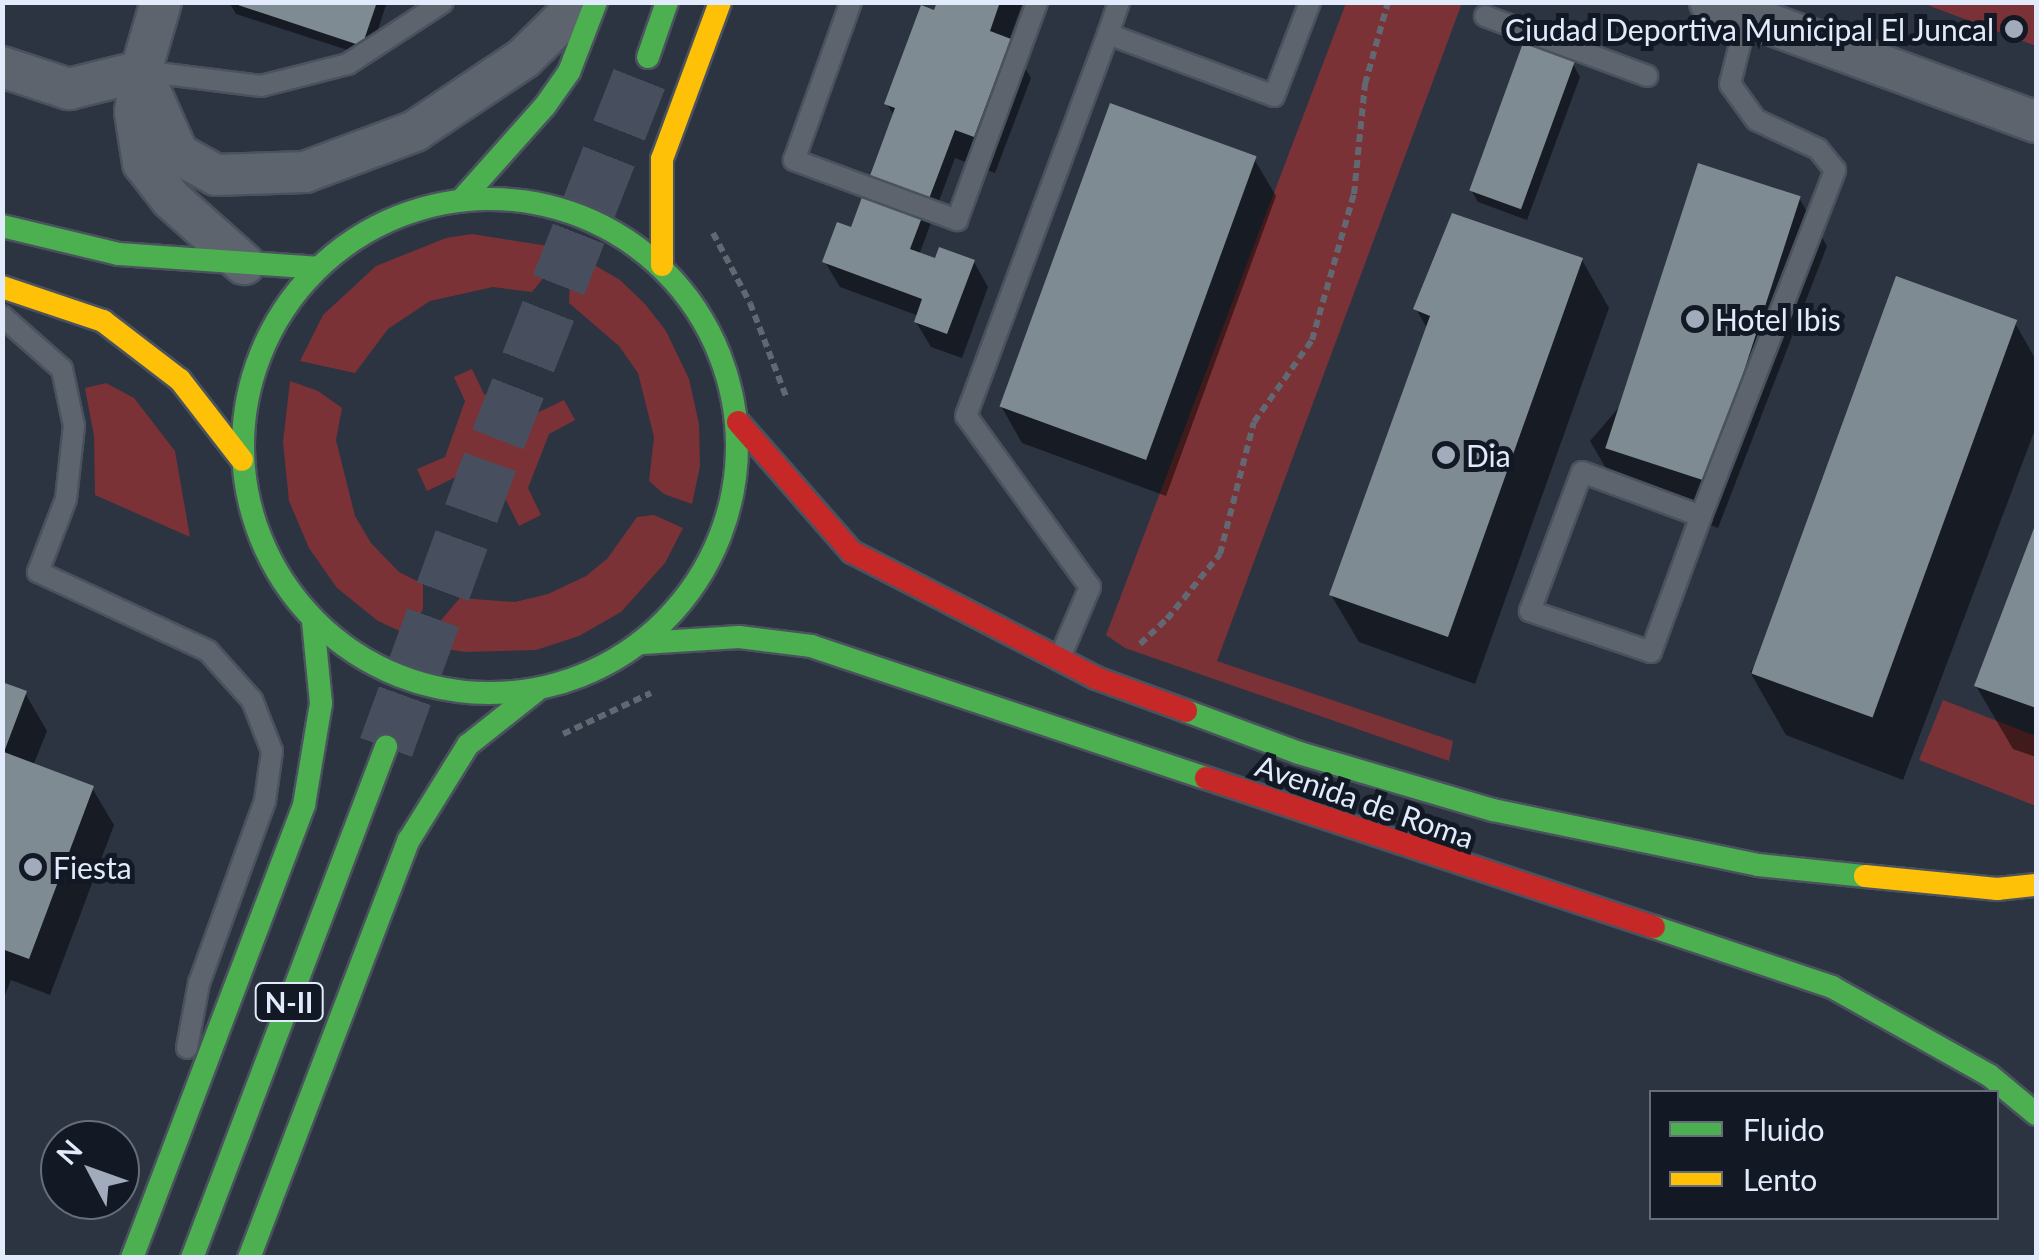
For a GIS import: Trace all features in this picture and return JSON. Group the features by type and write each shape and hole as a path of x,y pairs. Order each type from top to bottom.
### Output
{"street":[{"path":"161,2 141,71 136,112 143,164 171,199 244,264"},
{"path":"141,71 178,154 216,174 304,172 416,131 524,58 581,2"},
{"path":"463,198 569,72 596,2"},
{"path":"648,58 667,2"},
{"path":"662,264 662,159 720,2"},
{"path":"1710,2 2036,122"},
{"path":"2,67 69,89 141,71"},
{"path":"463,198 535,200 603,223 662,264 700,310 726,364 738,422 732,504 700,581 644,643 592,673 536,691 456,693 378,669 313,622 276,574 252,520 242,460 248,390 274,324 317,268 384,221 463,198"},
{"path":"2,208 60,238"},
{"path":"2,226 119,254 317,268"},
{"path":"2,287 103,321 180,380 242,460"},
{"name":"Avenida de Roma","path":"738,422 852,552 1096,678 1300,752 1493,810 1758,865 1997,889 2036,886"},
{"path":"132,1258 304,805 321,704 313,622"},
{"name":"Avenida de Roma","path":"644,643 739,636 811,646 1832,987 1988,1075 2036,1114"},
{"path":"252,1258 409,840 468,745 536,691"},
{"name":"N-II","path":"192,1258 386,747"}],"lane":[{"path":"141,71 260,86 348,64 443,2"},
{"path":"851,2 794,160 956,220 1037,2"},
{"path":"1060,659 1090,587 966,416 1119,2"},
{"path":"1108,34 1274,96 1310,2"},
{"path":"1485,16 1648,76"},
{"path":"1701,516 1582,472 1530,611 1650,652 1835,170 1818,149 1756,120 1730,84 1747,16"},
{"path":"2,316 62,369 74,426 66,499 38,572 208,651 252,700 272,751 265,801 199,983 164,1170"}],"path":[{"path":"1134,655 1220,554 1254,422 1312,340 1334,276 1354,194 1364,84 1388,2"},
{"path":"708,217 718,246 750,303 788,403"},
{"path":"554,737 669,688"}],"shaded area":[{"path":"1346,3 1462,3 1217,661 1453,741 1449,761 1125,648 1106,635"},
{"name":"Ciudad Deportiva Municipal El Juncal","path":"1922,3 2036,3 2036,46 1946,12"},
{"path":"472,234 555,247 548,272 532,292 493,287 430,301 388,329 355,373 300,361 323,315 376,266 446,238"},
{"path":"579,256 620,280 645,304 666,331 689,379 699,424 700,466 692,504 664,494 649,481 654,437 638,373 619,346 569,303 570,278"},
{"path":"472,369 484,394 537,413 564,400 575,420 549,434 528,488 541,515 519,526 504,496 456,477 427,491 417,469 445,457 465,401 454,377"},
{"path":"290,381 318,391 342,408 336,440 355,516 371,543 399,572 423,584 423,608 411,636 378,621 337,588 309,548 289,501 283,442"},
{"path":"106,383 134,398 175,451 190,537 95,495 94,436 85,388"},
{"path":"654,515 683,528 665,563 621,612 579,636 536,650 465,652 433,647 442,619 460,598 515,602 548,594 586,576 607,559 637,517"},
{"path":"1943,700 2036,736 2036,806 1919,760"}],"building":[{"path":"229,2 377,2 362,46"},
{"path":"937,2 1000,2 990,31 1011,39 974,137 955,130 910,249 935,258 939,247 975,260 947,334 914,322 922,299 822,262 837,222 851,227 895,108 884,104 921,5 934,10"},
{"path":"1523,43 1575,62 1521,209 1469,191"},
{"path":"1110,103 1257,156 1146,460 1000,407"},
{"name":"Hotel Ibis","path":"1698,163 1801,196 1708,482 1605,448"},
{"name":"Dia","path":"1452,213 1583,258 1448,637 1329,595 1430,316 1413,309"},
{"path":"1896,276 2017,320 1873,718 1751,673"},
{"path":"2036,523 2036,708 1974,686"},
{"name":"Fiesta","path":"2,682 27,691 4,752 94,786 29,959 2,949"}],"tunnel":[{"path":"386,747 498,439 648,57"}],"traffic: fast":[{"path":"463,198 545,106 569,72 596,2"},
{"path":"648,57 667,2"},
{"path":"490,199 538,203 585,217 628,240 665,271 696,308 719,351 733,398 737,446 733,494 719,541 696,584 665,621 628,652 585,675 538,689 490,693 442,689 395,675 352,652 315,621 284,584 261,541 247,494 243,446 247,398 261,351 284,308 315,271 352,240 395,217 442,203 490,199"},
{"path":"2,226 119,254 317,268"},
{"path":"132,1258 304,805 321,703 313,622"},
{"path":"643,643 739,637 811,646 1206,778"},
{"path":"249,1258 409,840 468,745 536,691"},
{"path":"1186,711 1299,753 1493,810 1758,865 1865,876"},
{"path":"192,1258 386,747"},
{"path":"1654,927 1832,987 1989,1075 2036,1114"}],"traffic: slow":[{"path":"662,265 662,159 720,2"},
{"path":"2,287 103,321 180,380 242,460"},
{"path":"1865,876 1997,889 2036,885"}],"traffic: jam":[{"path":"738,422 852,552 1096,678 1186,711"},
{"path":"1206,778 1654,927"}],"place":[{"name":"Ciudad Deportiva Municipal El Juncal","path":"2014,29"},
{"name":"Hotel Ibis","path":"1695,319"},
{"name":"Dia","path":"1446,455"},
{"name":"Fiesta","path":"33,867"}]}
